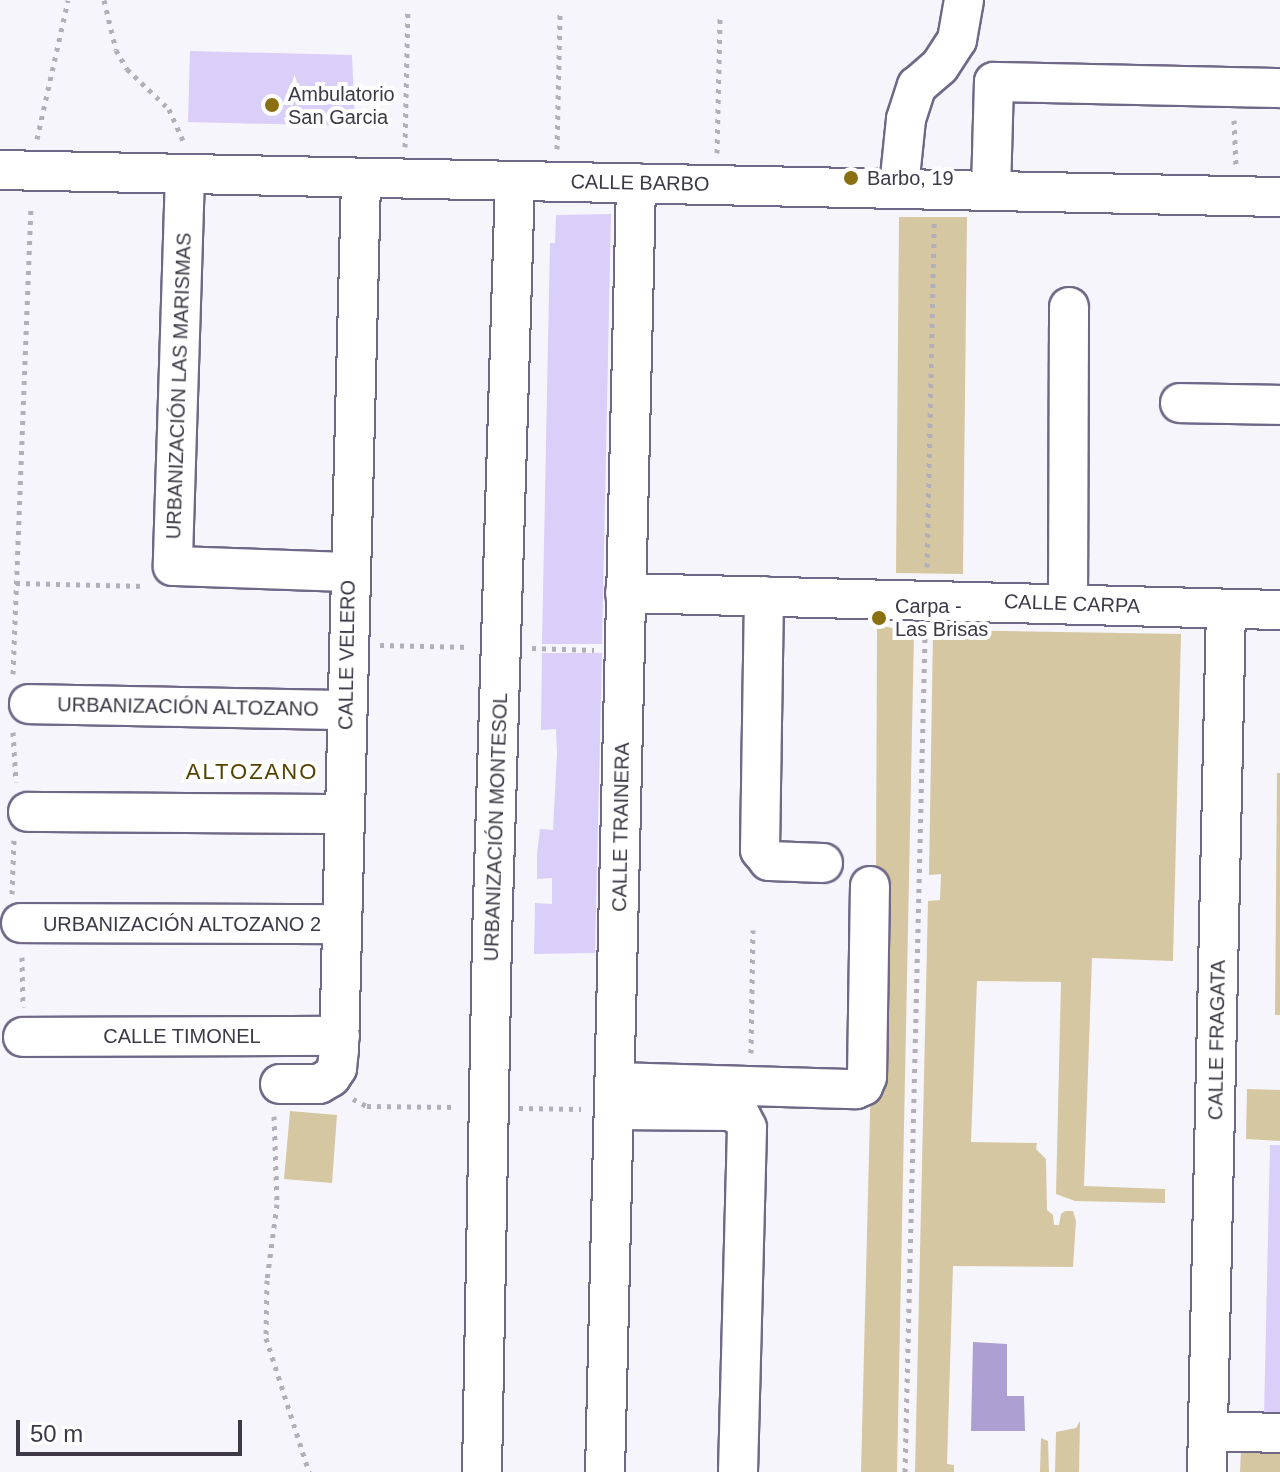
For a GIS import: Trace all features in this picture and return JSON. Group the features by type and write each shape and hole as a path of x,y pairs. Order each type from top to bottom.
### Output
{"street":[{"path":"917,188 906,119 917,86 940,66 957,40 964,0"},
{"path":"991,190 994,82 1280,88"},
{"name":"CALLE BARBO","path":"15,170 1280,197"},
{"name":"URBANIZACIÓN LAS MARISMAS","path":"185,175 173,566 349,572"},
{"name":"CALLE VELERO","path":"280,1084 319,1084 331,1077 337,1068 340,1036 361,179"},
{"name":"URBANIZACIÓN MONTESOL","path":"482,1472 492,937 515,182"},
{"name":"CALLE TRAINERA","path":"605,1472 636,183"},
{"path":"1068,604 1069,303"},
{"path":"1180,403 1280,405"},
{"name":"CALLE CARPA","path":"625,593 1280,610"},
{"path":"764,596 760,850 769,861 823,863"},
{"name":"CALLE FRAGATA","path":"1207,1472 1226,609"},
{"name":"URBANIZACIÓN ALTOZANO","path":"18,703 346,710"},
{"path":"20,808 344,814"},
{"path":"615,1096 751,1086 856,1089 865,1084 870,886"},
{"name":"URBANIZACIÓN ALTOZANO 2","path":"21,923 342,924"},
{"name":"CALLE TIMONEL","path":"23,1037 340,1036"},
{"path":"615,1096 729,1111 741,1116 747,1128 738,1472"},
{"path":"1208,1431 1280,1433"}],"path":[{"path":"23,1037 21,923 11,923 20,808 16,583 32,213 15,170 68,0"},
{"path":"104,0 116,50 127,69 169,109 181,132 185,175"},
{"path":"404,180 408,8"},
{"path":"557,182 560,14"},
{"path":"716,184 720,18"},
{"path":"1233,87 1237,195"},
{"path":"905,1472 926,599 917,188"},
{"path":"16,583 156,586 173,566"},
{"path":"751,1086 753,930"},
{"path":"280,1084 274,1109 277,1204 267,1280 266,1338 309,1472"}],"shaded area":[{"path":"899,217 967,217 963,574 896,573"},
{"path":"877,625 914,632 897,1472 861,1472 876,876"},
{"path":"933,630 1181,634 1173,961 1092,958 1084,1186 1165,1189 1165,1203 1075,1201 1056,1194 1061,982 977,981 971,1142 1037,1143 1036,1149 1046,1159 1047,1210 1053,1215 1054,1225 1059,1225 1061,1214 1065,1211 1073,1211 1076,1221 1073,1267 953,1266 947,1464 954,1465 954,1472 915,1472 928,901 940,900 941,874 929,875"},
{"path":"1277,773 1280,773 1280,1015 1275,1015"},
{"path":"1247,1089 1280,1090 1280,1141 1246,1139"},
{"path":"290,1111 337,1115 332,1183 284,1179"},
{"path":"973,1342 1007,1344 1007,1396 1024,1396 1025,1431 971,1431"},
{"path":"1080,1421 1079,1472 1055,1472 1056,1432 1076,1428"},
{"path":"1041,1438 1048,1441 1049,1472 1040,1472"},
{"path":"1241,1450 1280,1452 1280,1472 1240,1472"}],"building":[{"name":"Ambulatorio San Garcia","path":"190,51 352,55 355,126 188,122"},
{"path":"611,214 602,644 542,644 550,243 555,243 556,215"},
{"path":"542,653 602,653 595,953 534,954 535,903 552,904 552,878 537,879 537,854 540,829 553,830 557,753 556,729 541,730"},
{"path":"1270,1145 1280,1145 1280,1417 1264,1417"}],"place":[{"name":"Ambulatorio San Garcia","path":"272,105"},
{"name":"Barbo, 19","path":"851,178"},
{"name":"Carpa - Las Brisas","path":"879,618"}],"district":[{"name":"ALTOZANO","path":"252,772"}]}
